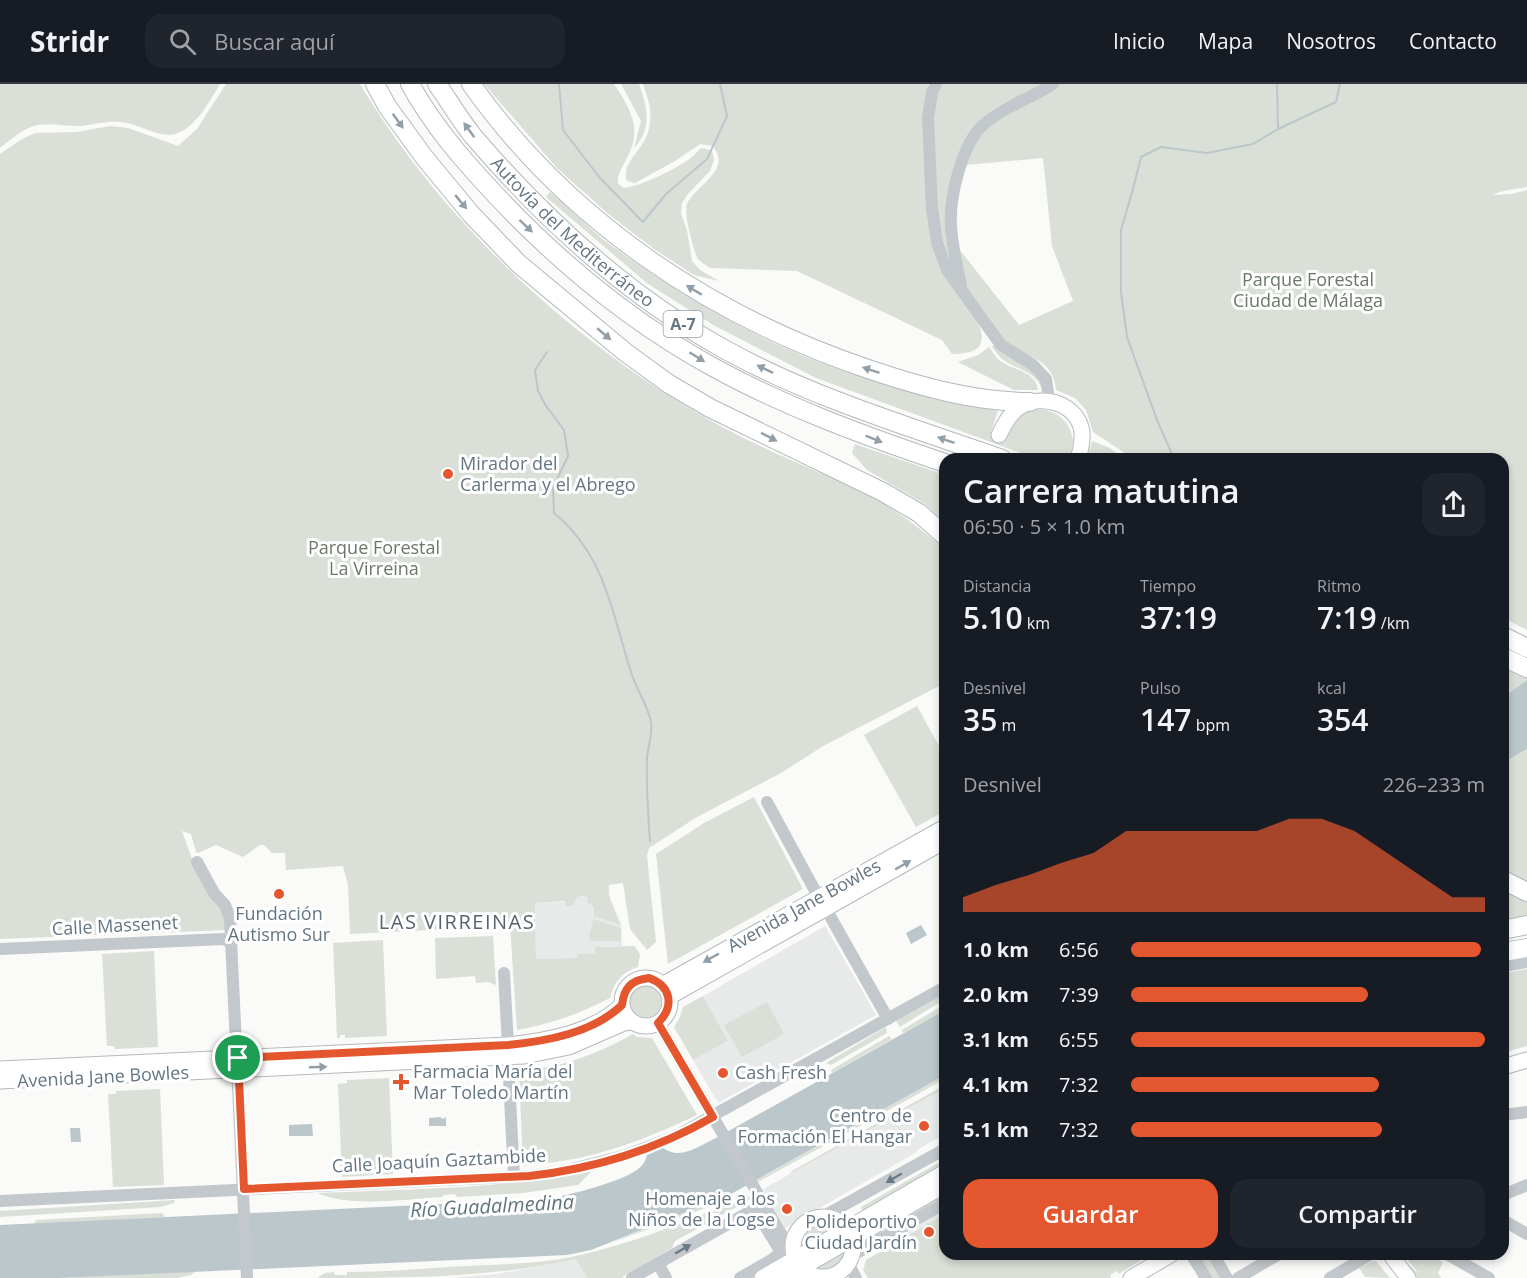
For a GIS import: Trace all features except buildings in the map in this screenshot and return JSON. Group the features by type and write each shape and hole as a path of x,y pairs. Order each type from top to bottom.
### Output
{"highway":[{"path":"375,84 387,106 424,157 471,214 519,264 625,352 669,384 710,408 883,492 919,513 939,531"},
{"name":"Autovía del Mediterráneo","path":"410,84 456,152 512,213 576,272 648,326 711,366 778,399 882,442 939,461"},
{"name":"Autovía del Mediterráneo","path":"437,84 472,134 529,197 594,258 665,314 725,350 786,379 890,420 985,453"},
{"path":"471,84 508,132 542,170 583,208 641,255 719,305 803,346 896,379 989,401 1030,402"},
{"path":"1509,639 1527,648"},
{"path":"1509,660 1526,667"},
{"path":"1509,883 1527,892"},
{"path":"1509,929 1527,925"},
{"path":"1509,952 1526,952"}],"main road":[{"path":"999,435 1019,407 1030,402 1049,400 1066,407 1077,417 1083,434 1079,453"},
{"name":"Avenida Jane Bowles","path":"823,903 939,831"},
{"name":"Avenida Jane Bowles","path":"665,991 823,903 939,845"},
{"path":"649,978 665,991 667,1013 658,1023 644,1026 631,1022 626,1016 622,1005 624,993 630,984 649,978"},
{"name":"Avenida Jane Bowles","path":"508,1051 536,1041 566,1035 607,1018 622,1005"},
{"name":"Avenida Jane Bowles","path":"0,1082 238,1064 508,1051 546,1053 569,1047 631,1022"},
{"path":"1509,1064 1527,1060"},
{"name":"Avenida Jane Bowles","path":"0,1068 238,1064"},
{"path":"850,1233 939,1176"},
{"path":"762,1278 795,1264 939,1188"},
{"path":"824,1216 841,1222 850,1233 853,1266 837,1275 820,1278 809,1275 795,1264 792,1250 793,1240 799,1228 810,1219 824,1216"},
{"path":"1131,1278 1162,1260"},
{"path":"1394,1260 1408,1278"},
{"path":"784,1278 795,1264"}],"street":[{"path":"936,84 932,92 928,118 932,209 937,242 946,270 1001,345 1033,365 1046,379 1049,400"},
{"path":"962,292 950,224 954,191 968,146 980,127 1001,111 1036,95 1053,84"},
{"path":"768,802 888,1020"},
{"path":"197,862 214,893 225,905 230,918 247,1278"},
{"name":"Calle Massenet","path":"0,949 224,939 230,942"},
{"path":"1509,962 1526,952"},
{"path":"504,973 514,1177"},
{"name":"Calle Joaquín Gaztambide","path":"0,1201 244,1193 514,1177 560,1172 622,1156 715,1121 939,990"},
{"path":"658,1023 783,1237 793,1240"},
{"path":"1509,1114 1527,1112"},
{"path":"824,1216 939,1152"},
{"path":"1509,1193 1527,1185"},
{"path":"853,1266 939,1207"},
{"path":"632,1278 754,1210 795,1264"},
{"path":"1509,1224 1527,1234"},
{"path":"740,1278 773,1259 795,1264"},
{"path":"1195,1260 1206,1278"},
{"path":"1216,1260 1227,1278"},
{"path":"1238,1278 1269,1260"},
{"path":"1330,1278 1361,1260"},
{"path":"1458,1260 1489,1278"},
{"path":"658,1263 666,1278"}],"shaded area":[{"path":"609,885 610,898 621,924 622,946 595,947 595,953 577,954 578,958 536,959 535,903 562,902"},
{"path":"825,926 876,1015 718,1103 693,1060 728,1041 703,996"},
{"path":"939,1091 939,1137 785,1228 763,1189"},
{"path":"939,1200 939,1217 883,1250 876,1237"},
{"path":"577,1259 587,1278 448,1278 497,1274"}],"green space":[{"path":"0,84 220,84 196,120 183,131 175,134 159,133 117,122 81,126 43,124 22,131 0,148"},
{"name":"Parque Forestal La Virreina","path":"226,84 360,84 394,136 432,186 475,235 520,280 569,323 620,363 673,398 752,442 867,493 939,544 939,686 825,745 781,773 697,817 649,848 647,856 656,942 647,950 630,929 623,883 609,885 608,893 620,925 594,916 594,907 587,902 588,898 584,895 577,897 572,906 566,906 565,901 535,903 536,959 577,958 577,954 595,953 595,947 634,946 640,954 638,967 619,978 610,998 587,1009 542,1025 517,1030 510,926 350,934 348,885 343,866 286,870 285,853 272,853 264,845 260,845 243,857 216,845 198,853 191,834 182,831 198,876 221,904 228,930 0,939 0,154 35,133 77,132 110,126 128,128 178,146 197,129"},
{"path":"484,84 614,84 629,110 634,128 632,147 618,177 618,184 624,188 669,171 701,149 712,151 714,160 710,171 688,194 682,203 681,214 687,230 692,261 700,270 719,281 694,275 654,249 606,212 557,168"},
{"path":"621,84 639,84 646,109 644,133 634,148 641,121"},
{"path":"643,84 928,84 924,105 924,129 932,242 980,327 982,335 979,346 966,353 952,354 942,340 797,271 710,268 701,262 696,255 692,241 686,208 691,197 716,170 718,154 712,146 700,144 635,183 627,181 629,164 643,144 650,126 650,107"},
{"path":"941,84 1047,84 995,108 970,133 957,161 949,191 946,223 952,255 949,257 938,222 933,168 934,112"},
{"name":"Parque Forestal Ciudad de Málaga","path":"1059,84 1527,84 1527,187 1493,195 1527,190 1527,630 1509,621 1509,453 1125,453 1093,432 1086,410 1075,398 1056,390 1054,379 1043,364 1010,346 998,335 964,286 959,249 1019,325 1073,301 1052,246 1043,158 965,165 977,139 991,122"},
{"path":"550,192 604,240 650,273 755,334 830,366 885,384 998,411 991,432 1007,437 1013,424 1029,411 1039,409 1057,414 1070,429 1073,440 1071,453 1021,453 816,378 715,326 648,284 546,197"},
{"path":"991,346 999,346 1035,371 1042,380 1043,390 1034,378 1001,358"},
{"path":"989,347 1003,363 1033,378 1038,390 1014,390 958,362 978,355"},
{"path":"1092,441 1110,448 1116,453 1089,453"},
{"path":"855,444 939,473 939,517 925,504 867,470 852,453"},
{"path":"1509,669 1527,677 1527,680 1509,693"},
{"path":"917,706 939,746 939,814 916,827 864,735"},
{"path":"1527,749 1527,883 1509,875 1509,760"},
{"path":"754,797 803,889 668,964 656,854 704,823"},
{"path":"1509,891 1527,901 1527,917 1509,921"},
{"path":"593,919 621,928 621,941 591,941 589,937"},
{"path":"493,936 496,985 488,982 476,983 475,976 436,979 435,938"},
{"path":"383,940 387,1036 345,1038 345,1035 340,1035 340,1038 337,1038 333,943"},
{"path":"154,951 158,1047 115,1049 114,1046 107,1046 102,954"},
{"path":"1527,969 1527,1046 1509,1051 1509,972"},
{"path":"646,985 658,990 663,1002 658,1014 646,1019 634,1014 629,1002 634,990"},
{"path":"703,996 728,1041 693,1060 674,1027 683,1007"},
{"path":"939,997 939,1003 900,1027 896,1021"},
{"path":"767,1002 784,1034 742,1057 724,1025"},
{"path":"939,1008 939,1013 903,1033 902,1030"},
{"path":"886,1027 887,1033 831,1065 826,1063"},
{"path":"633,1034 637,1037 652,1038 697,1115 609,1150 572,1159 523,1166 519,1072 578,1059"},
{"path":"889,1036 892,1039 832,1073 831,1070"},
{"path":"389,1078 393,1174 342,1177 338,1084 347,1083 347,1080"},
{"path":"939,1078 939,1082 758,1182 757,1180"},
{"path":"939,1088 939,1091 790,1174"},
{"path":"160,1089 164,1185 113,1187 108,1094 116,1094 116,1091"},
{"path":"939,1162 939,1167 863,1211 861,1207"},
{"path":"592,1171 578,1185 523,1193 457,1197 455,1194 395,1201 362,1201 331,1198 317,1193 489,1185"},
{"path":"729,1194 729,1197 719,1203 608,1244"},
{"path":"939,1195 939,1200 876,1237 874,1233"},
{"path":"749,1196 751,1199 675,1241 672,1248 621,1278 587,1278 576,1259 480,1273 415,1277 317,1278 325,1273 334,1272 335,1275 347,1275 347,1272 562,1259 636,1239"},
{"path":"175,1200 174,1203 161,1207 0,1217 0,1211"},
{"path":"162,1213 165,1217 34,1224 36,1220"},
{"name":"Polideportivo Ciudad Jardín","path":"939,1217 939,1260 1141,1260 1119,1274 1117,1271 1110,1275 1111,1278 868,1278 863,1270 866,1260"},
{"path":"826,1221 840,1228 799,1249 801,1238 807,1230"},
{"path":"851,1247 846,1260 837,1268 824,1272 810,1269"},
{"path":"1201,1260 1212,1260 1223,1278 1210,1278"},
{"path":"1408,1260 1443,1262 1438,1273 1441,1278 1417,1278 1402,1261 1419,1274"},
{"path":"1376,1261 1390,1278 1365,1277 1359,1268"},
{"path":"196,1271 191,1275 177,1278 60,1278"}],"water":[{"path":"1527,680 1527,749 1509,760 1509,693"},
{"path":"921,925 927,935 911,944 906,933"},
{"name":"Río Guadalmedina","path":"939,1013 939,1078 731,1194 591,1250 567,1255 60,1278 0,1278 0,1225 548,1199 627,1176 643,1164 647,1155 663,1148 670,1152 684,1152 718,1137"},
{"path":"446,1117 446,1126 429,1126 429,1118 443,1119"},
{"path":"312,1124 313,1136 289,1136 289,1125"},
{"path":"70,1128 80,1128 81,1142 71,1142"}],"waterway":[{"path":"559,84 563,130 600,178 643,222 666,194 707,159 727,116 720,84"},
{"path":"1277,84 1278,129"},
{"path":"1171,453 1127,337 1121,292 1121,230 1141,157 1161,147 1207,153 1253,144 1278,129 1336,102 1340,84"},
{"path":"547,352 535,370 538,391 564,430 568,456 553,488 554,513 572,530 586,548 597,568 613,609 632,675 650,716 651,731 647,758 650,841"}],"place":[{"name":"Mirador del Carlerma y el Abrego","path":"448,474"},
{"name":"Fundación Autismo Sur","path":"279,894"},
{"name":"Cash Fresh","path":"723,1073"},
{"name":"Farmacia María del Mar Toledo Martín","path":"401,1082"},
{"name":"Centro de Formación El Hangar","path":"924,1126"},
{"name":"Homenaje a los Niños de la Logse","path":"787,1209"},
{"name":"Polideportivo Ciudad Jardín","path":"929,1232"}],"district":[{"name":"LAS VIRREINAS","path":"457,922"}],"route":[{"path":"649,978 657,981 667,991 669,1005 667,1013 658,1023 713,1117 674,1137 622,1156 560,1172 529,1176 244,1189 238,1058 508,1045 536,1041 566,1035 607,1018 622,1005 624,993 630,984 649,978"}]}
